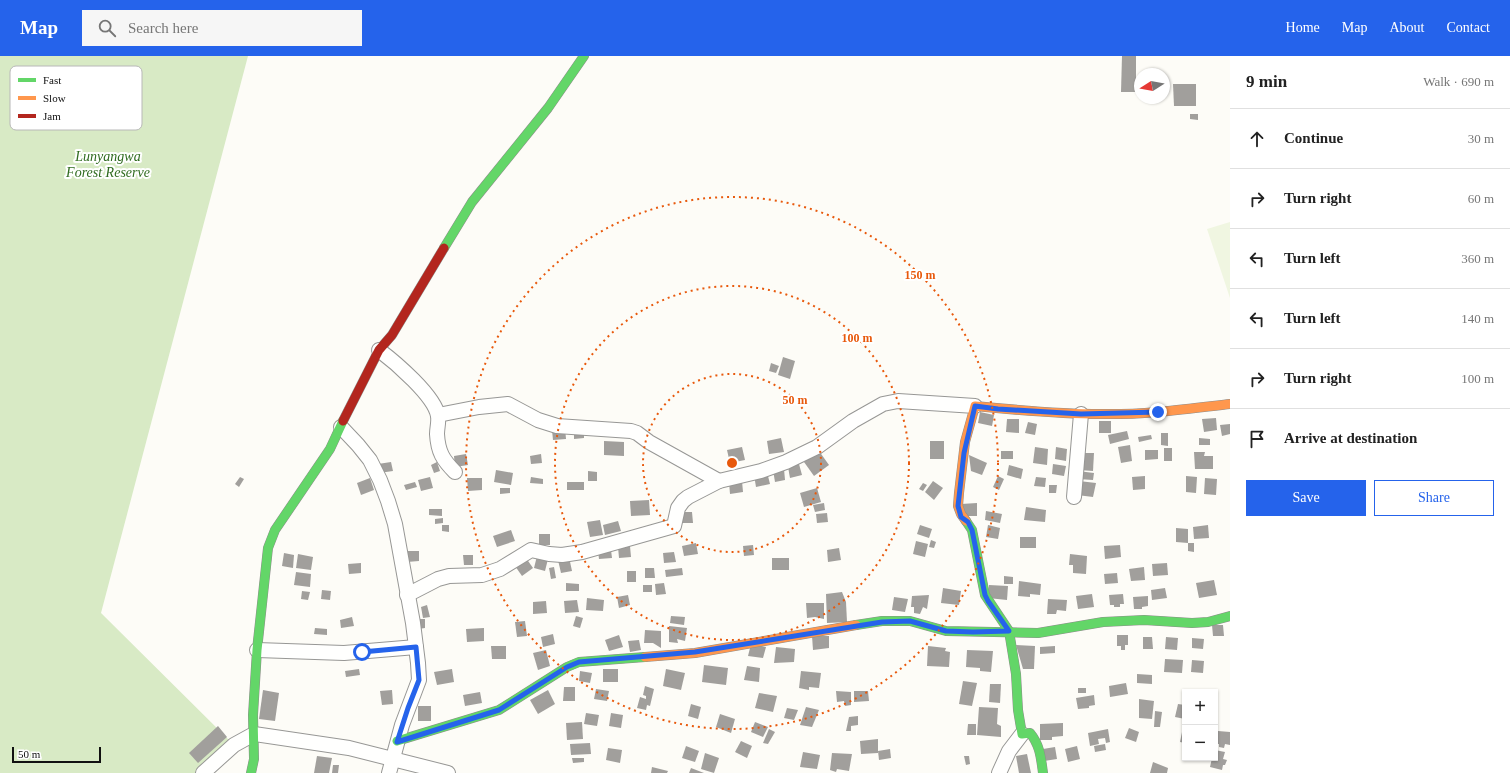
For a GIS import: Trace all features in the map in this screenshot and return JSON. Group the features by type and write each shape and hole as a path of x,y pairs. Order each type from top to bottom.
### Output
{"street":[{"path":"251,773 254,759 253,715 257,650 268,548 275,530 330,449 354,397 379,350 392,334 472,202 548,108 584,56"},
{"path":"379,350 390,358 418,385 432,402 438,416 437,435 440,453 447,464 455,472"},
{"path":"407,595 438,579 449,576 482,575 500,569 531,550 562,555 582,552 674,526 678,508 688,497 719,481 761,471 786,462 816,447 853,421 883,404 898,401 1081,414 1158,412 1230,404"},
{"path":"438,416 479,407 508,404 538,420 557,426 637,432 649,442 719,481"},
{"path":"975,406 964,453 958,506 961,517 968,522 972,530 985,595 1009,631 1016,674 1018,710 1022,734"},
{"path":"1074,497 1081,414"},
{"path":"341,426 370,460 380,480 395,524 416,647 419,680 397,742 389,773"},
{"path":"397,742 499,710 567,667 579,662 695,652 882,622 910,621 946,631 1009,631 1038,633 1103,622 1144,620 1208,622 1230,616"},
{"path":"257,650 344,653 416,647"},
{"path":"999,773 1009,751 1022,734 1030,733 1039,748 1043,773"},
{"path":"204,773 234,745 254,734 349,748 448,773"}],"green space":[{"name":"Lunyangwa Forest Reserve","path":"0,56 248,56 101,613 232,743 213,773 0,773"},
{"path":"1230,222 1230,298 1207,229"}],"building":[{"path":"1122,56 1136,56 1136,68 1134,68 1134,92 1121,92"},
{"path":"1173,84 1196,84 1196,106 1174,106"},
{"path":"1190,114 1198,114 1198,120 1190,119"},
{"path":"783,357 795,361 790,379 778,375"},
{"path":"771,363 779,366 776,373 769,371"},
{"path":"980,412 994,415 992,426 978,423"},
{"path":"1216,418 1217,430 1204,432 1202,419"},
{"path":"1007,419 1019,419 1019,433 1006,432"},
{"path":"1099,421 1111,421 1111,433 1099,433"},
{"path":"1028,422 1037,424 1035,435 1025,433"},
{"path":"1230,424 1230,434 1222,436 1220,425"},
{"path":"565,428 566,439 553,440 552,430"},
{"path":"584,429 584,438 574,439 574,430"},
{"path":"1127,431 1129,439 1110,444 1108,435"},
{"path":"1161,433 1168,433 1168,446 1161,445"},
{"path":"1151,435 1152,439 1139,442 1138,437"},
{"path":"781,438 784,452 769,454 767,441"},
{"path":"1199,438 1210,439 1210,445 1199,445"},
{"path":"604,441 624,442 624,456 604,455"},
{"path":"930,441 944,441 944,459 930,459"},
{"path":"1130,445 1132,461 1121,463 1118,447"},
{"path":"742,447 745,460 730,463 727,450"},
{"path":"1035,447 1048,449 1047,465 1033,463"},
{"path":"1056,447 1067,449 1066,461 1055,459"},
{"path":"1164,448 1172,448 1172,461 1164,461"},
{"path":"1145,450 1158,450 1158,459 1145,460"},
{"path":"819,451 829,465 814,476 804,462"},
{"path":"1001,451 1013,451 1013,459 1001,459"},
{"path":"1194,452 1205,452 1204,456 1213,456 1213,469 1195,469"},
{"path":"1080,453 1094,453 1093,471 1079,470"},
{"path":"466,454 468,465 455,467 454,456"},
{"path":"541,454 542,463 531,464 530,456"},
{"path":"969,455 987,463 982,475 971,471"},
{"path":"391,462 393,471 379,473 378,464"},
{"path":"437,462 440,471 434,473 431,465"},
{"path":"799,464 802,475 790,478 788,467"},
{"path":"1053,464 1066,466 1064,476 1052,474"},
{"path":"1009,465 1023,469 1021,479 1007,475"},
{"path":"784,469 785,480 775,482 773,470"},
{"path":"496,470 513,473 511,485 494,482"},
{"path":"588,471 597,472 597,481 588,481"},
{"path":"1078,471 1094,473 1093,480 1078,479"},
{"path":"767,472 770,484 756,487 754,475"},
{"path":"998,476 1004,479 999,490 993,487"},
{"path":"1145,476 1145,489 1133,490 1132,477"},
{"path":"1186,476 1197,477 1196,493 1186,492"},
{"path":"240,477 244,479 239,487 235,484"},
{"path":"430,477 433,488 421,491 418,480"},
{"path":"531,477 543,479 543,484 530,483"},
{"path":"1036,477 1046,478 1045,487 1034,486"},
{"path":"370,478 374,490 361,495 357,483"},
{"path":"467,478 482,478 482,490 468,491"},
{"path":"1205,478 1217,479 1216,495 1204,494"},
{"path":"742,481 743,492 730,494 729,482"},
{"path":"933,481 943,488 934,500 925,492"},
{"path":"1079,481 1096,483 1093,497 1077,495"},
{"path":"415,482 417,487 406,490 404,485"},
{"path":"567,482 584,482 584,490 567,490"},
{"path":"923,483 927,485 923,491 919,489"},
{"path":"1049,485 1057,485 1056,493 1049,493"},
{"path":"500,488 510,488 510,493 500,494"},
{"path":"817,488 821,502 804,507 800,493"},
{"path":"649,500 650,515 631,516 630,501"},
{"path":"824,503 825,510 815,512 813,505"},
{"path":"977,503 977,516 961,516 961,504"},
{"path":"1026,507 1046,510 1045,522 1024,520"},
{"path":"429,509 442,509 442,516 429,515"},
{"path":"986,511 1002,514 1000,523 985,520"},
{"path":"678,512 692,512 693,523 678,523"},
{"path":"827,513 828,522 817,523 816,514"},
{"path":"443,518 443,523 435,524 435,519"},
{"path":"600,520 603,535 590,537 587,522"},
{"path":"618,521 621,531 605,535 603,525"},
{"path":"442,525 449,525 449,532 442,531"},
{"path":"920,525 932,529 929,538 917,534"},
{"path":"988,525 1000,528 998,539 986,537"},
{"path":"1208,525 1209,538 1194,539 1193,527"},
{"path":"1176,528 1188,529 1188,543 1176,542"},
{"path":"511,530 515,541 497,547 493,536"},
{"path":"539,534 550,534 550,545 539,545"},
{"path":"1020,537 1036,537 1036,548 1020,548"},
{"path":"931,540 936,542 934,548 929,547"},
{"path":"916,541 928,544 925,557 913,554"},
{"path":"696,543 698,554 684,556 682,546"},
{"path":"1188,543 1194,543 1194,552 1188,551"},
{"path":"753,545 754,555 744,556 743,546"},
{"path":"1120,545 1121,557 1105,559 1104,546"},
{"path":"630,546 631,557 619,558 618,547"},
{"path":"839,548 841,560 828,562 827,550"},
{"path":"611,550 612,558 599,559 598,551"},
{"path":"407,551 419,551 419,561 407,562"},
{"path":"674,552 676,562 664,563 663,553"},
{"path":"284,553 294,555 293,568 282,566"},
{"path":"298,554 313,557 311,570 296,568"},
{"path":"1070,554 1087,556 1086,574 1073,573 1073,565 1069,565"},
{"path":"463,555 473,555 473,565 464,565"},
{"path":"537,556 548,559 545,571 534,568"},
{"path":"569,557 572,571 561,573 558,560"},
{"path":"526,558 533,568 522,576 515,566"},
{"path":"772,558 789,558 789,570 772,570"},
{"path":"361,563 361,573 349,574 348,564"},
{"path":"1167,563 1168,575 1153,576 1152,564"},
{"path":"554,567 556,578 551,579 549,568"},
{"path":"1144,567 1145,580 1131,581 1129,569"},
{"path":"645,568 654,568 655,578 645,578"},
{"path":"682,568 683,575 666,577 665,570"},
{"path":"627,571 636,571 636,582 627,582"},
{"path":"296,572 311,574 310,587 294,585"},
{"path":"1117,573 1118,583 1105,584 1104,574"},
{"path":"1004,576 1013,577 1013,584 1004,584"},
{"path":"1214,580 1217,595 1199,598 1196,583"},
{"path":"1019,581 1041,584 1040,595 1030,594 1030,597 1018,596"},
{"path":"566,583 579,584 579,591 566,591"},
{"path":"664,583 666,594 656,595 655,584"},
{"path":"643,585 652,585 652,592 643,592"},
{"path":"989,585 1008,586 1007,600 988,598"},
{"path":"943,588 961,591 959,605 941,603"},
{"path":"1165,588 1167,598 1152,600 1151,590"},
{"path":"322,590 331,591 330,600 321,599"},
{"path":"302,591 310,592 308,600 301,599"},
{"path":"842,592 846,602 847,622 827,623 826,594"},
{"path":"1092,594 1094,607 1078,609 1076,596"},
{"path":"1123,594 1124,604 1120,604 1120,607 1110,605 1109,595"},
{"path":"628,595 630,605 619,608 617,597"},
{"path":"929,595 927,609 923,607 920,614 914,613 914,607 911,607 912,596"},
{"path":"1148,596 1148,606 1142,607 1142,609 1134,609 1133,597"},
{"path":"894,597 908,599 905,612 892,610"},
{"path":"587,598 604,600 603,611 586,610"},
{"path":"1048,599 1067,600 1066,611 1057,610 1056,614 1047,614"},
{"path":"577,600 579,612 565,613 564,601"},
{"path":"546,601 547,613 533,614 533,602"},
{"path":"806,603 824,603 824,619 815,617 807,618"},
{"path":"427,605 430,617 423,618 421,607"},
{"path":"576,616 583,618 580,628 573,626"},
{"path":"671,616 685,617 684,625 670,623"},
{"path":"352,617 354,626 341,628 340,620"},
{"path":"418,619 425,619 425,628 418,629"},
{"path":"525,621 527,636 517,637 515,622"},
{"path":"1212,625 1223,625 1224,636 1213,636"},
{"path":"669,626 687,628 685,641 677,639 678,643 669,642"},
{"path":"315,628 327,629 327,635 314,634"},
{"path":"484,628 484,641 467,642 466,629"},
{"path":"645,630 661,631 661,648 653,643 644,643"},
{"path":"553,634 555,644 543,647 541,637"},
{"path":"619,635 623,647 609,651 605,640"},
{"path":"1117,635 1128,635 1128,645 1125,645 1125,650 1121,650 1121,646 1117,646"},
{"path":"812,636 829,636 829,648 813,650"},
{"path":"1143,637 1152,637 1153,649 1143,649"},
{"path":"1166,637 1178,638 1177,650 1165,649"},
{"path":"1192,638 1204,639 1203,649 1192,648"},
{"path":"639,640 641,650 630,652 628,641"},
{"path":"751,644 766,647 763,658 748,656"},
{"path":"1016,645 1035,646 1034,669 1023,669"},
{"path":"491,646 506,646 506,659 492,659"},
{"path":"928,646 946,648 945,651 950,652 949,667 927,666"},
{"path":"1055,646 1055,653 1040,654 1040,647"},
{"path":"776,647 795,649 794,662 774,663"},
{"path":"546,650 550,666 538,670 533,653"},
{"path":"967,650 993,651 991,672 980,671 980,668 966,667"},
{"path":"1165,659 1183,660 1182,673 1164,672"},
{"path":"1192,660 1204,661 1203,673 1191,672"},
{"path":"704,665 728,668 726,685 702,682"},
{"path":"747,666 760,668 759,682 744,680"},
{"path":"359,669 360,675 346,677 345,671"},
{"path":"452,669 454,682 437,685 434,672"},
{"path":"603,669 618,669 618,682 603,682"},
{"path":"666,669 685,673 681,690 663,686"},
{"path":"580,671 592,673 590,683 579,681"},
{"path":"801,671 821,673 819,688 809,687 809,690 799,688"},
{"path":"1137,674 1152,675 1152,684 1137,683"},
{"path":"963,681 977,683 972,706 959,704"},
{"path":"1126,683 1128,694 1110,697 1109,686"},
{"path":"990,684 1001,684 1000,703 989,702"},
{"path":"645,686 654,689 650,706 647,705 646,710 637,708 640,697 646,699 646,696 643,695"},
{"path":"564,687 575,687 575,701 563,701"},
{"path":"1078,688 1086,688 1086,693 1078,693"},
{"path":"596,689 609,691 607,701 594,699"},
{"path":"263,690 279,693 275,721 259,719"},
{"path":"392,690 393,704 382,705 380,691"},
{"path":"548,690 555,704 538,714 530,700"},
{"path":"836,691 851,692 851,705 845,706 844,701 837,702"},
{"path":"854,691 868,691 869,701 854,702"},
{"path":"480,692 482,703 465,706 463,695"},
{"path":"759,693 777,696 773,712 755,708"},
{"path":"1094,695 1095,705 1089,706 1089,708 1078,709 1076,698"},
{"path":"1139,699 1154,701 1152,719 1139,718"},
{"path":"691,704 701,707 698,719 688,716"},
{"path":"1178,704 1182,705 1182,718 1175,717"},
{"path":"418,706 431,706 431,721 418,721"},
{"path":"806,707 819,710 812,727 800,725"},
{"path":"979,707 998,708 997,724 1001,726 1001,737 977,735"},
{"path":"787,708 798,710 794,720 784,718"},
{"path":"1155,711 1162,712 1160,727 1154,727"},
{"path":"586,713 599,715 597,726 584,724"},
{"path":"611,713 623,715 621,728 609,726"},
{"path":"720,714 735,719 731,733 716,727"},
{"path":"858,716 858,725 851,726 851,731 846,731 849,717"},
{"path":"582,722 583,739 567,740 566,723"},
{"path":"755,722 768,727 763,737 751,732"},
{"path":"1063,723 1063,736 1052,737 1052,740 1040,740 1040,724"},
{"path":"968,724 976,724 976,735 967,735"},
{"path":"218,726 227,737 198,763 189,753"},
{"path":"1129,728 1139,732 1136,742 1125,738"},
{"path":"769,729 775,732 768,744 763,743"},
{"path":"1108,729 1110,742 1106,743 1105,738 1098,739 1099,744 1090,746 1088,733"},
{"path":"1218,731 1230,732 1230,745 1225,744 1224,748 1219,747"},
{"path":"1182,732 1182,742 1180,742"},
{"path":"878,739 878,753 861,754 860,741"},
{"path":"741,741 752,746 747,758 735,752"},
{"path":"590,743 591,754 571,755 570,744"},
{"path":"1105,744 1106,750 1095,752 1094,746"},
{"path":"686,746 699,751 695,762 682,758"},
{"path":"1077,746 1080,759 1068,762 1065,749"},
{"path":"1055,747 1057,759 1044,761 1043,749"},
{"path":"608,748 622,750 620,763 606,760"},
{"path":"890,749 891,758 879,760 878,751"},
{"path":"1218,751 1225,752 1223,759 1227,760 1225,765 1223,765 1222,770 1210,767 1211,761 1218,761"},
{"path":"803,752 820,755 817,769 800,767"},
{"path":"705,753 719,758 714,773 701,769"},
{"path":"832,753 852,754 849,771 837,769 836,772 830,770"},
{"path":"1027,754 1031,773 1019,773 1016,756"},
{"path":"317,756 332,758 329,773 314,773"},
{"path":"964,756 969,756 970,764 966,765"},
{"path":"572,758 584,758 584,762 573,763"},
{"path":"1153,762 1168,768 1167,773 1150,773"},
{"path":"333,765 339,765 338,773 332,773"},
{"path":"652,767 668,771 667,773 651,773"},
{"path":"691,768 704,773 689,773"}],"traffic: fast":[{"path":"444,248 472,202 548,108 584,56"},
{"path":"251,773 254,759 253,715 257,650 268,548 275,530 330,449 343,421"},
{"path":"966,521 972,530 985,595 1009,631 1016,674 1018,710 1022,734 1030,733 1036,742 1040,752 1043,773"},
{"path":"856,625 882,621 910,621 946,631 1038,633 1103,622 1144,620 1192,623 1208,622 1230,616"},
{"path":"397,741 499,710 567,667 579,662 645,657"}],"traffic: slow":[{"path":"966,521 958,506 959,493 965,442 975,406 1053,413 1132,414 1230,404"},
{"path":"645,657 695,653 856,625"}],"traffic: jam":[{"path":"343,421 379,350 392,335 444,248"}],"route":[{"path":"362,652 416,647 419,680 397,742 404,738 499,710 515,701 528,690 567,667 579,662 695,652 882,622 910,621 946,631 1009,631 985,595 972,530 968,522 961,517 958,506 968,428 975,406 998,409 1081,414 1158,412"}]}
